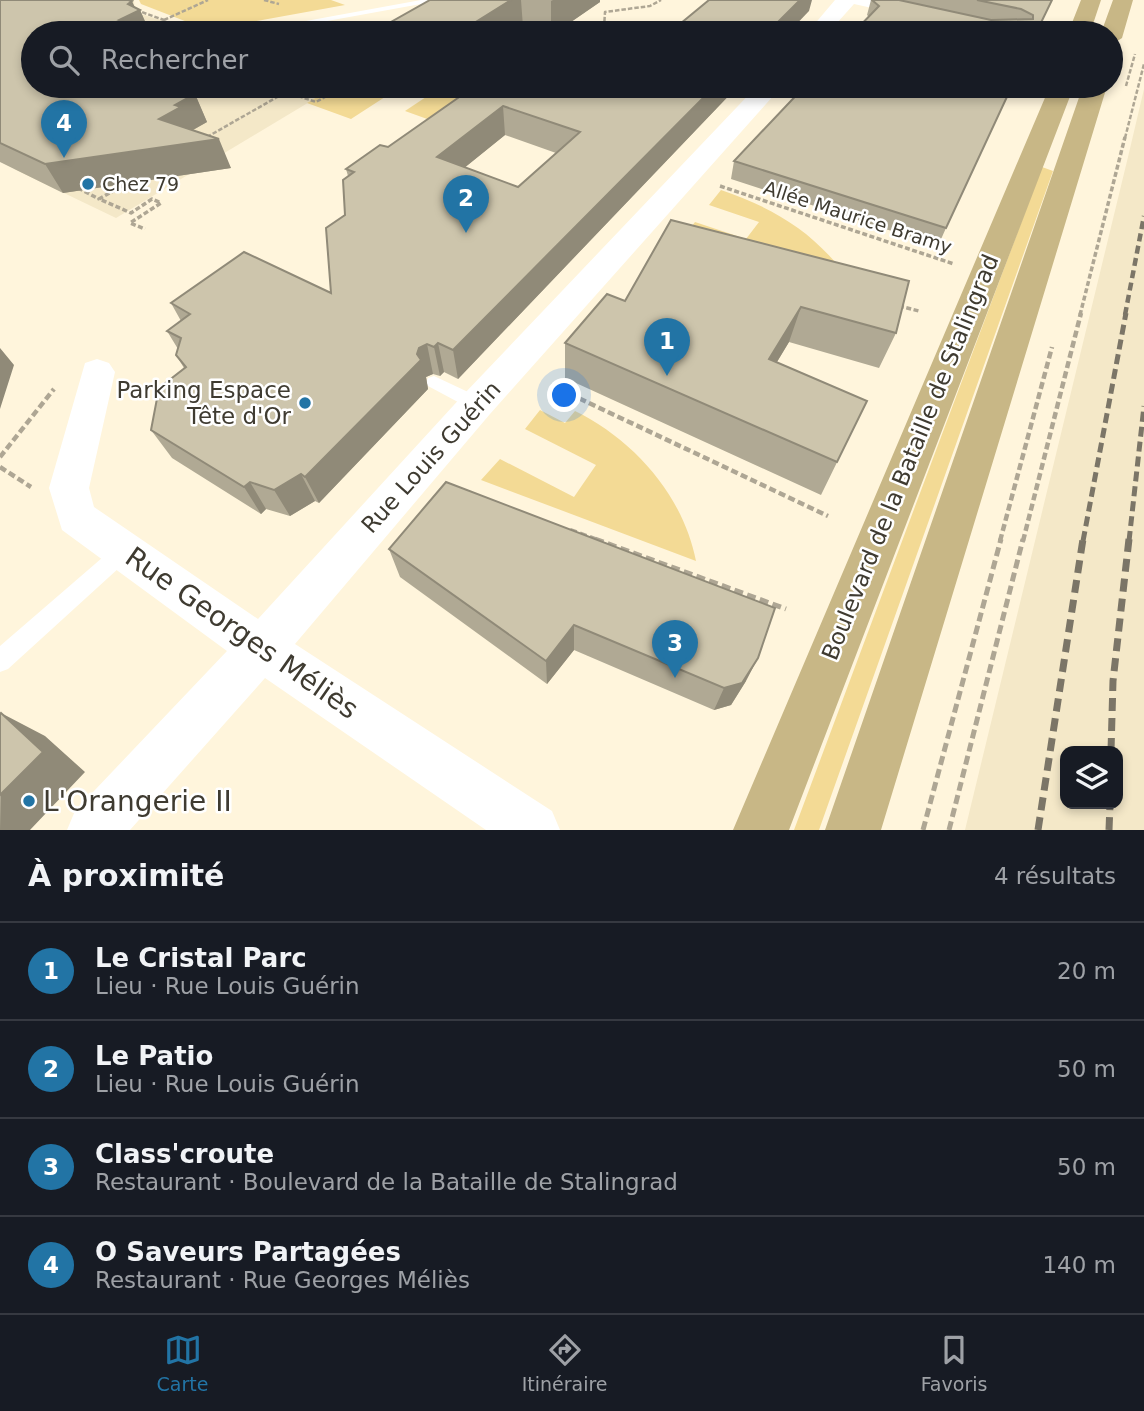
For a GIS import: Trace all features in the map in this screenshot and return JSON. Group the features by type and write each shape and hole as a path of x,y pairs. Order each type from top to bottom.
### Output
{"main road":[{"path":"1083,21 1091,0"},
{"path":"1116,21 1123,0"},
{"name":"Boulevard de la Bataille de Stalingrad","path":"761,830 1057,98"},
{"name":"Boulevard de la Bataille de Stalingrad","path":"853,830 1107,98"}],"street":[{"path":"828,21 846,0"},
{"path":"861,0 958,21"},
{"name":"Rue Louis Guérin","path":"94,830 261,648 477,404 759,98"},
{"name":"Rue Georges Méliès","path":"78,378 69,488 76,517 261,648 534,830"}],"lane":[{"path":"315,21 438,0"},
{"path":"434,382 477,404"},
{"path":"0,661 124,551"}],"path":[{"path":"132,9 164,20 208,0"},
{"path":"604,21 605,12 623,7 646,8 661,0"},
{"path":"1123,68 1137,46"},
{"path":"949,830 1144,64"},
{"path":"204,139 276,98"},
{"path":"304,98 316,102 323,98"},
{"path":"99,199 134,179"},
{"path":"75,186 131,213 152,199 161,203 131,223 145,229"},
{"name":"Allée Maurice Bramy","path":"723,187 984,274"},
{"path":"892,304 919,311"},
{"path":"923,830 1053,343"},
{"path":"0,457 78,378"},
{"path":"551,385 828,516"},
{"path":"0,467 35,489"},
{"path":"569,529 786,609"}],"shaded area":[{"path":"17,0 130,0 134,1 135,12 164,21 21,21 21,98 316,98 116,218 14,169 0,54"},
{"path":"139,0 331,0 345,5 257,21 185,21 141,4"},
{"path":"1144,89 1144,830 965,830"},
{"path":"316,98 383,98 351,119 307,103"},
{"path":"424,98 461,98 430,120 405,111"},
{"path":"1042,167 1053,171 819,830 794,830"},
{"path":"721,190 755,203 786,220 814,241 839,267 683,238 695,222 746,239 759,222 709,205"},
{"path":"540,410 565,423 575,411 617,437 636,454 668,492 680,514 696,561 481,480 500,459 574,497 596,465 525,429"}],"building":[{"path":"0,0 128,0 132,1 128,4 140,10 119,20 122,21 21,21 21,98 188,98 175,105 181,107 159,119 219,139 45,164 0,143"},
{"path":"430,0 511,0 477,21 393,21"},
{"path":"709,0 800,0 779,21 684,21"},
{"path":"872,0 899,0 991,20 1033,19 1033,15 1021,9 977,0 1052,0 1042,21 865,21 879,6"},
{"path":"458,98 703,98 453,350 438,343 434,347 427,344 419,348 417,354 421,360 305,477 301,474 274,490 250,482 244,487 151,430 159,388 186,367 176,355 181,338 167,331 190,314 171,303 244,252 331,293 326,228 345,215 343,180 354,172 346,169 380,145 388,147","holes":["503,106 580,132 518,187 437,157"]},
{"path":"794,98 1006,98 946,228 734,161"},
{"path":"671,220 909,281 896,333 801,307 769,359 867,401 837,462 565,343 607,294 625,301"},
{"path":"446,482 775,608 758,658 742,683 724,688 574,625 546,661 389,549"},
{"path":"0,714 43,752 0,795"}],"railway":[{"path":"1125,315 1144,216"},
{"path":"1083,541 1126,313"},
{"path":"1129,541 1144,406"},
{"path":"1038,830 1083,539"},
{"path":"1111,746 1113,681 1129,539"},
{"path":"1109,830 1110,809"}],"place":[{"name":"O Saveurs Partagées","path":"64,158"},
{"name":"Chez 79","path":"88,184"},
{"name":"Le Patio","path":"466,233"},
{"name":"Le Cristal Parc","path":"667,376"},
{"name":"Parking Espace Tête d'Or","path":"305,403"},
{"name":"Class'croute","path":"675,678"},
{"name":"L'Orangerie II","path":"29,801"}]}
